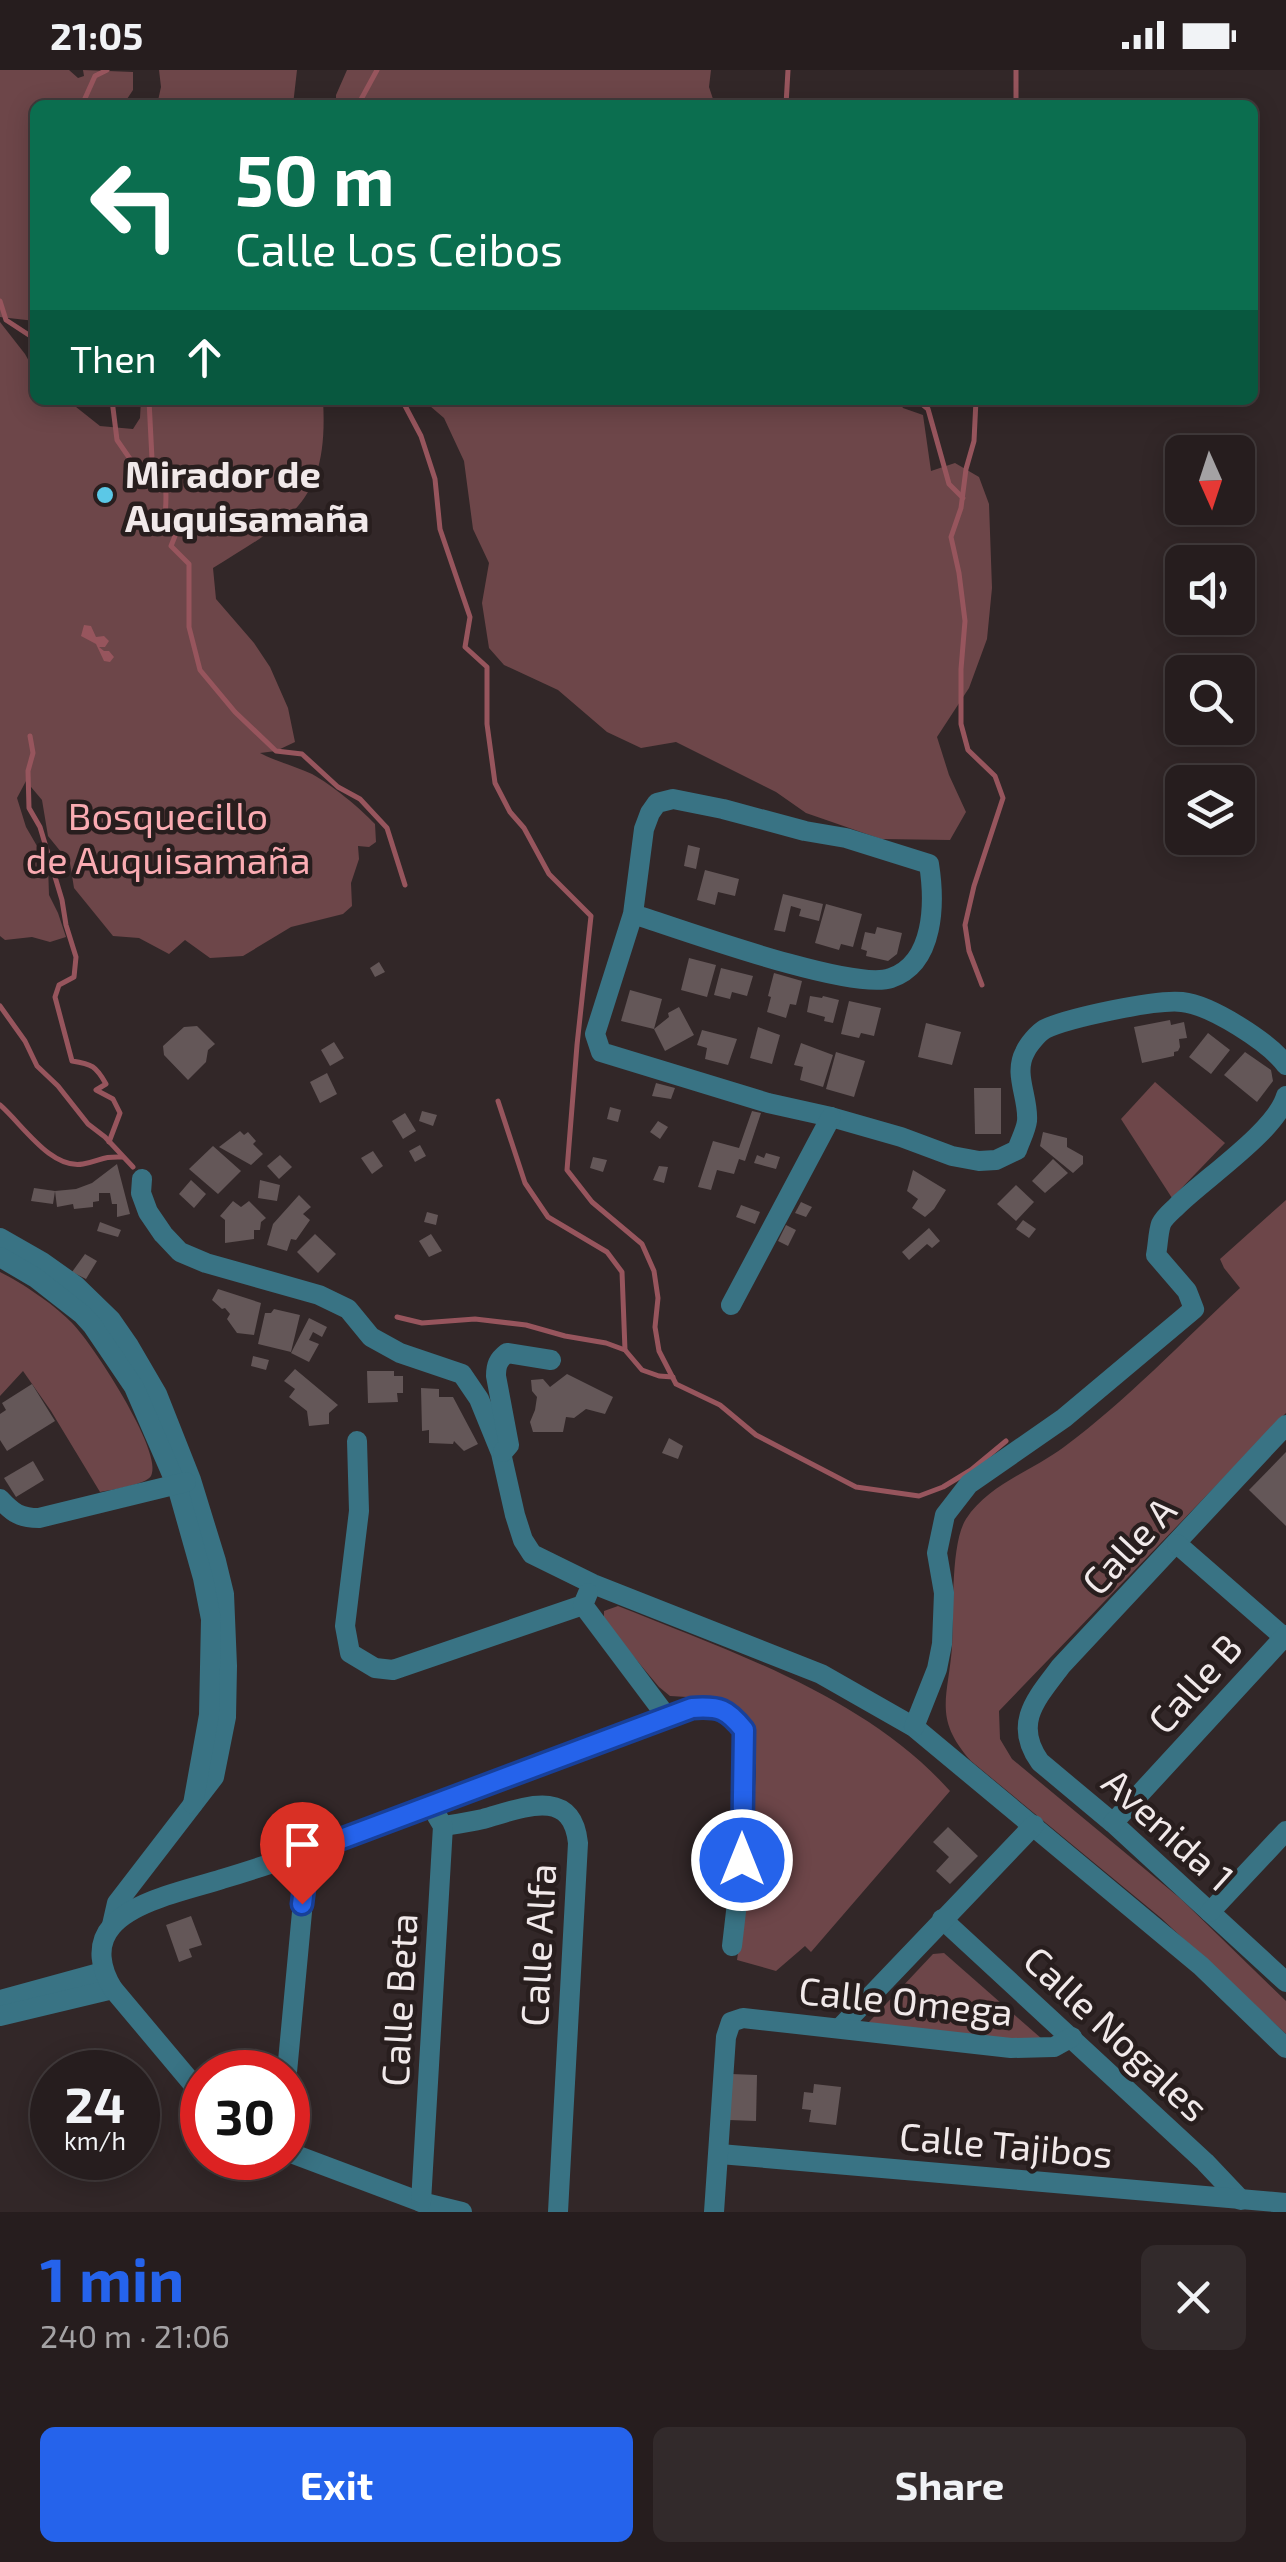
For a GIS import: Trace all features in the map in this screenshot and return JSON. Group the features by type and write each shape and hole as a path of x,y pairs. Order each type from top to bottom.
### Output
{"street":[{"path":"633,914 828,974 872,980 892,978 920,956 929,932 930,864 846,838 805,832 722,808 673,798 657,803 644,829 633,914 595,1034 602,1052 768,1103 901,1136 952,1156 996,1160 1017,1150 1027,1120 1020,1075 1023,1054 1041,1030 1129,1008 1182,1002 1211,1011 1260,1039 1286,1065"},
{"path":"914,1727 937,1669 942,1644 944,1593 937,1553 945,1515 969,1484 1064,1418 1194,1308 1187,1292 1156,1255 1162,1222 1194,1188 1227,1164 1262,1130 1286,1096"},
{"path":"732,1305 831,1117"},
{"path":"142,1179 141,1193 148,1212 180,1252 206,1264 318,1295 348,1308 372,1337 400,1353 462,1374 478,1398 501,1454 515,1515 532,1554 593,1584 821,1674 914,1727 1201,1966 1286,2048"},
{"path":"0,1238 42,1262 123,1336 140,1383 157,1394 184,1483 216,1561 216,1596 227,1633 226,1717 214,1778 116,1903 101,1954 108,1981 180,2068"},
{"path":"0,1256 88,1308"},
{"path":"501,1454 509,1445 496,1376 500,1358 507,1353 551,1360"},
{"name":"Calle A","path":"1028,1717 1062,1666 1286,1425"},
{"path":"356,1442 359,1511 345,1626 350,1652 375,1668 393,1670 583,1605 593,1584"},
{"path":"0,1499 14,1514 39,1518 184,1483"},
{"path":"1178,1544 1285,1637"},
{"path":"583,1605 666,1717"},
{"name":"Calle B","path":"1113,1823 1285,1637"},
{"path":"112,1926 165,1895 301,1854 666,1717 714,1706 730,1714 744,1730 742,1860 732,1946"},
{"name":"Avenida 1","path":"1028,1717 1030,1750 1040,1762 1113,1823 1286,1982"},
{"name":"Calle Alfa","path":"443,1826 551,1804 569,1816 577,1831 558,2212"},
{"path":"430,1805 443,1826"},
{"path":"840,2028 1034,1825"},
{"name":"Calle Beta","path":"421,2202 443,1826"},
{"path":"1210,1912 1286,1832"},
{"path":"290,2050 305,1880 301,1854"},
{"name":"Calle Nogales","path":"942,1919 1205,2162 1241,2200"},
{"path":"0,2000 108,1981"},
{"path":"0,2016 108,1981"},
{"name":"Calle Omega","path":"720,2154 726,2036 732,2022 743,2018 1011,2048 1054,2047 1072,2038"},
{"path":"714,2212 720,2154"},
{"name":"Calle Tajibos","path":"720,2154 1241,2200 1265,2207 1286,2203"},
{"path":"310,2160 421,2202 462,2212"}],"green space":[{"path":"0,70 69,70 78,78 84,76 83,70 133,72 133,90 126,100 30,100 30,320 0,317"},
{"path":"159,70 297,70 294,100 158,100"},
{"path":"347,70 711,70 709,87 713,100 336,100"},
{"name":"Bosquecillo de Auquisamaña","path":"0,322 30,363 30,405 74,405 100,426 133,429 140,418 141,405 323,405 319,462 312,485 300,504 264,535 213,568 216,599 270,667 288,708 295,742 260,753 320,779 375,824 376,842 369,847 358,846 359,859 351,883 352,906 343,914 291,927 243,956 210,958 185,940 169,954 139,938 113,936 74,888 70,863 48,836 42,800 26,781 17,798 26,827 48,865 49,895 66,937 50,942 32,937 5,940 0,936"},
{"path":"429,405 901,405 923,415 931,471 955,463 979,477 989,504 992,588 987,639 969,688 937,737 966,812 950,840 881,839 806,813 776,792 676,742 641,748 607,732 558,690 504,665 489,648 482,603 489,563 473,529 464,461 444,418"},
{"path":"1155,1082 1225,1143 1172,1198 1121,1119"},
{"path":"1286,1200 1286,1413 999,1711 1000,1739 1012,1759 1181,1899 1286,2001 1286,2034 1161,1918 971,1761 951,1732 946,1695 955,1562 966,1519 987,1496 1052,1456 1110,1410 1240,1288 1220,1259"},
{"path":"0,1272 55,1307 93,1350 147,1445 152,1464 148,1479 100,1492 23,1371 0,1396"},
{"path":"618,1606 751,1660 838,1703 916,1758 950,1791 811,1952 805,1946 776,1971 737,1960 748,1883 755,1733 745,1716 721,1699 670,1696 659,1687 604,1621 604,1611"},
{"path":"944,1953 1050,2046 869,2027 869,2022 933,1954"}],"shaded area":[{"path":"84,625 91,626 96,637 104,636 109,641 105,647 99,647 114,657 110,662 104,661 96,644 81,636"}],"building":[{"path":"688,845 700,848 696,869 684,866"},
{"path":"705,870 739,879 735,896 718,892 715,905 697,900"},
{"path":"783,894 823,904 819,921 799,916 801,909 791,906 785,932 774,930"},
{"path":"826,904 862,914 853,947 841,944 839,950 815,943"},
{"path":"877,927 902,933 897,954 888,961 866,956 867,951 861,949 865,932 875,934"},
{"path":"689,958 716,965 707,997 681,990"},
{"path":"379,962 385,972 375,977 370,968"},
{"path":"721,968 753,976 747,996 732,992 730,999 714,995"},
{"path":"774,973 802,981 796,1005 790,1004 786,1018 767,1012"},
{"path":"630,990 662,999 654,1029 621,1021"},
{"path":"810,996 839,1000 833,1023 807,1012"},
{"path":"849,1001 881,1008 874,1036 841,1034"},
{"path":"679,1007 694,1035 665,1051 654,1029"},
{"path":"1170,1020 1171,1025 1184,1022 1187,1038 1179,1039 1180,1047 1174,1056 1142,1063 1134,1027"},
{"path":"926,1023 961,1032 952,1065 918,1057"},
{"path":"197,1026 215,1044 208,1050 206,1062 188,1080 164,1055 163,1046 184,1027"},
{"path":"758,1027 780,1035 772,1064 750,1058"},
{"path":"702,1030 737,1039 728,1065 705,1059 707,1048 697,1045"},
{"path":"1208,1033 1230,1050 1211,1074 1189,1057"},
{"path":"334,1042 344,1058 330,1066 321,1050"},
{"path":"801,1043 833,1055 823,1087 800,1080 803,1067 794,1065"},
{"path":"836,1052 865,1061 854,1097 826,1089"},
{"path":"1245,1052 1271,1070 1273,1081 1257,1102 1224,1075"},
{"path":"327,1073 337,1094 320,1103 310,1082"},
{"path":"656,1083 675,1088 671,1099 652,1096"},
{"path":"974,1088 1001,1088 1001,1134 975,1134"},
{"path":"610,1107 621,1110 618,1122 607,1119"},
{"path":"422,1111 437,1115 433,1126 419,1121"},
{"path":"752,1111 761,1113 745,1161 739,1159 734,1174 717,1170 711,1190 698,1187 713,1141 739,1148"},
{"path":"405,1113 416,1131 403,1139 392,1121"},
{"path":"658,1121 668,1127 660,1139 650,1132"},
{"path":"240,1131 244,1135 248,1132 263,1154 251,1165 219,1147"},
{"path":"1043,1132 1067,1138 1067,1147 1083,1156 1083,1164 1073,1173 1040,1146"},
{"path":"420,1145 426,1156 415,1162 409,1151"},
{"path":"213,1146 241,1171 218,1194 189,1169"},
{"path":"373,1151 383,1166 372,1174 361,1158"},
{"path":"766,1153 780,1157 776,1169 754,1163 757,1155 764,1158"},
{"path":"280,1155 292,1167 279,1179 267,1166"},
{"path":"593,1157 607,1160 603,1172 590,1168"},
{"path":"1053,1159 1068,1173 1045,1193 1032,1181"},
{"path":"117,1164 130,1214 117,1217 117,1204 112,1204 110,1193 99,1193 99,1201 93,1202 93,1207 57,1207 55,1191 92,1183"},
{"path":"659,1166 668,1167 664,1183 653,1180"},
{"path":"913,1170 946,1190 925,1217 912,1208 918,1199 907,1191"},
{"path":"191,1180 206,1194 194,1208 179,1194"},
{"path":"260,1180 280,1185 277,1201 258,1198"},
{"path":"1016,1185 1034,1202 1016,1221 997,1204"},
{"path":"34,1188 55,1191 53,1204 31,1201"},
{"path":"299,1195 311,1207 303,1214 310,1220 296,1240 291,1239 287,1251 267,1245 273,1224"},
{"path":"233,1201 241,1207 249,1201 266,1218 260,1230 254,1230 254,1239 225,1243 225,1220 220,1216"},
{"path":"801,1202 812,1207 806,1217 795,1213"},
{"path":"741,1205 760,1212 755,1224 736,1217"},
{"path":"427,1212 438,1215 436,1225 424,1222"},
{"path":"1023,1220 1036,1229 1029,1238 1016,1229"},
{"path":"100,1222 121,1230 118,1237 97,1231"},
{"path":"786,1225 796,1230 788,1246 778,1241"},
{"path":"929,1228 940,1241 932,1248 927,1244 909,1260 902,1252"},
{"path":"315,1234 336,1254 318,1273 297,1252"},
{"path":"431,1234 442,1251 429,1257 419,1241"},
{"path":"85,1254 97,1261 86,1279 72,1272"},
{"path":"218,1289 261,1303 254,1335 237,1333 227,1319 230,1314 212,1300"},
{"path":"274,1309 300,1315 291,1352 258,1344 265,1313"},
{"path":"309,1318 327,1327 322,1337 313,1332 309,1340 319,1344 309,1362 291,1353"},
{"path":"253,1356 269,1360 266,1370 251,1366"},
{"path":"295,1369 338,1405 329,1413 329,1424 309,1426 307,1411 289,1397 295,1389 284,1381"},
{"path":"367,1371 394,1371 394,1376 403,1376 403,1393 397,1393 398,1402 368,1403"},
{"path":"567,1374 613,1397 605,1414 586,1409 574,1418 566,1417 563,1432 533,1432 530,1422 537,1397 531,1380 543,1379 550,1387"},
{"path":"32,1384 55,1421 7,1451 0,1440 0,1414 6,1410 2,1403"},
{"path":"421,1388 439,1389 439,1397 453,1397 478,1444 464,1451 454,1441 429,1443 429,1430 422,1431"},
{"path":"669,1438 683,1446 678,1459 662,1453"},
{"path":"1286,1452 1286,1526 1249,1490"},
{"path":"33,1461 44,1480 16,1497 4,1478"},
{"path":"948,1827 978,1856 950,1884 936,1871 949,1857 933,1842"},
{"path":"191,1916 202,1945 189,1949 192,1957 179,1962 166,1925"},
{"path":"731,2074 757,2075 756,2121 729,2120"},
{"path":"814,2084 841,2087 836,2125 809,2122 811,2110 802,2109 804,2092 813,2093"}],"waterway":[{"path":"84,100 95,76 107,70"},
{"path":"361,100 377,70"},
{"path":"786,100 788,70"},
{"path":"1016,70 1016,100"},
{"path":"0,301 6,320 30,336"},
{"path":"113,405 117,440 137,469 161,468"},
{"path":"149,405 152,459 164,480 165,519 177,531 171,546 189,564 189,627 200,670 235,712 276,751 302,754 338,787 360,799 387,828 405,885"},
{"path":"405,405 421,436 435,479 440,529 470,617 465,647 487,667 487,724 495,783 549,874 591,916 567,1170 592,1202 642,1244 654,1271 659,1351 676,1384 720,1405 756,1435 856,1487 919,1496 971,1470 1006,1441"},
{"path":"923,405 928,409 949,484 963,498"},
{"path":"976,405 974,441 951,537 965,621 961,724 968,750 995,776 1003,798 965,925 969,951 982,985"},
{"path":"30,736 33,753 28,771 29,808 40,827 76,957 74,977 59,985 55,997 72,1061 96,1070 106,1084 96,1090 113,1099 120,1113 109,1142"},
{"path":"0,1006 37,1066 133,1167"},
{"path":"498,1101 525,1183 548,1217 607,1252 622,1272 625,1350"},
{"path":"0,1105 38,1144 60,1160 83,1164 123,1157"},
{"path":"397,1317 422,1323 475,1319 526,1325 606,1343 625,1350 642,1370 673,1377"}],"place":[{"name":"Mirador de Auquisamaña","path":"105,495"}],"route":[{"path":"302,1904 305,1880 301,1854 692,1708 714,1706 730,1714 744,1730 742,1860"}]}
